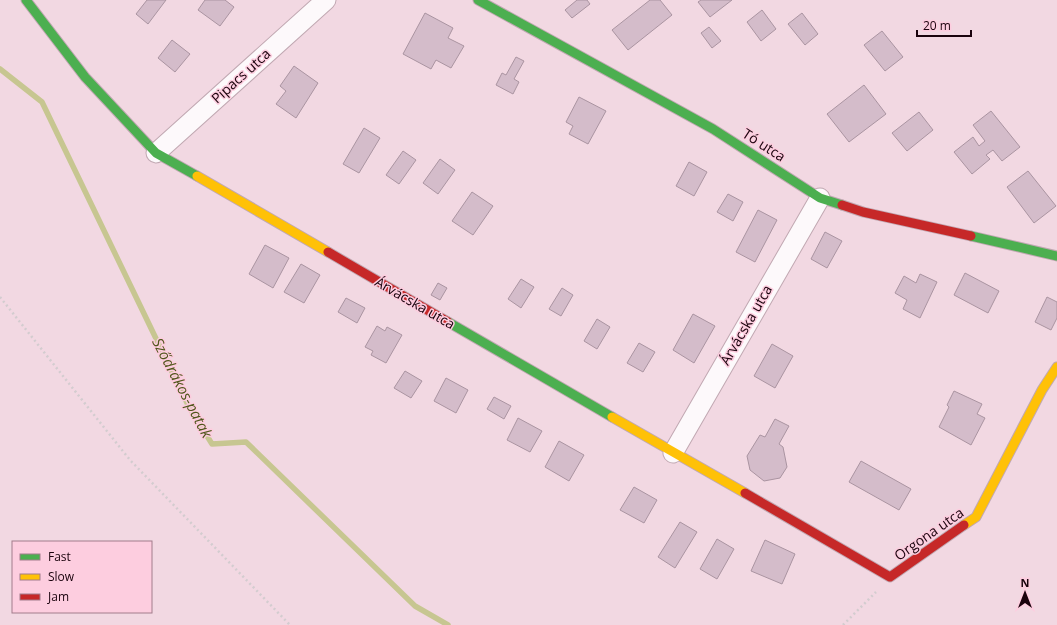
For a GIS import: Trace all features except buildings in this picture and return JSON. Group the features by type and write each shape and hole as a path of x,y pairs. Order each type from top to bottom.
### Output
{"street":[{"name":"Árvácska utca","path":"26,0 85,77 156,153 890,577"},
{"name":"Pipacs utca","path":"156,153 326,0"},
{"name":"Tó utca","path":"478,0 713,129 820,198 863,212 1057,256"},
{"name":"Árvácska utca","path":"673,452 820,198"},
{"name":"Orgona utca","path":"890,577 976,517 1042,390 1057,367"}],"path":[{"path":"0,297 130,460 290,625"},
{"name":"Orgona utca","path":"844,625 890,577"}],"waterway":[{"name":"Sződrákos-patak","path":"0,69 42,102 189,407 212,444 246,442 415,606 448,625"}],"traffic: fast":[{"path":"26,0 85,77 156,153 197,176"},
{"path":"478,0 713,129 820,198 842,205"},
{"path":"971,236 1057,256"},
{"path":"448,322 612,417"}],"traffic: slow":[{"path":"197,176 328,252"},
{"path":"964,525 976,517 1042,390 1057,367"},
{"path":"612,417 745,493"}],"traffic: jam":[{"path":"842,205 863,212 971,236"},
{"path":"328,252 448,322"},
{"path":"745,493 890,577 964,525"}]}
